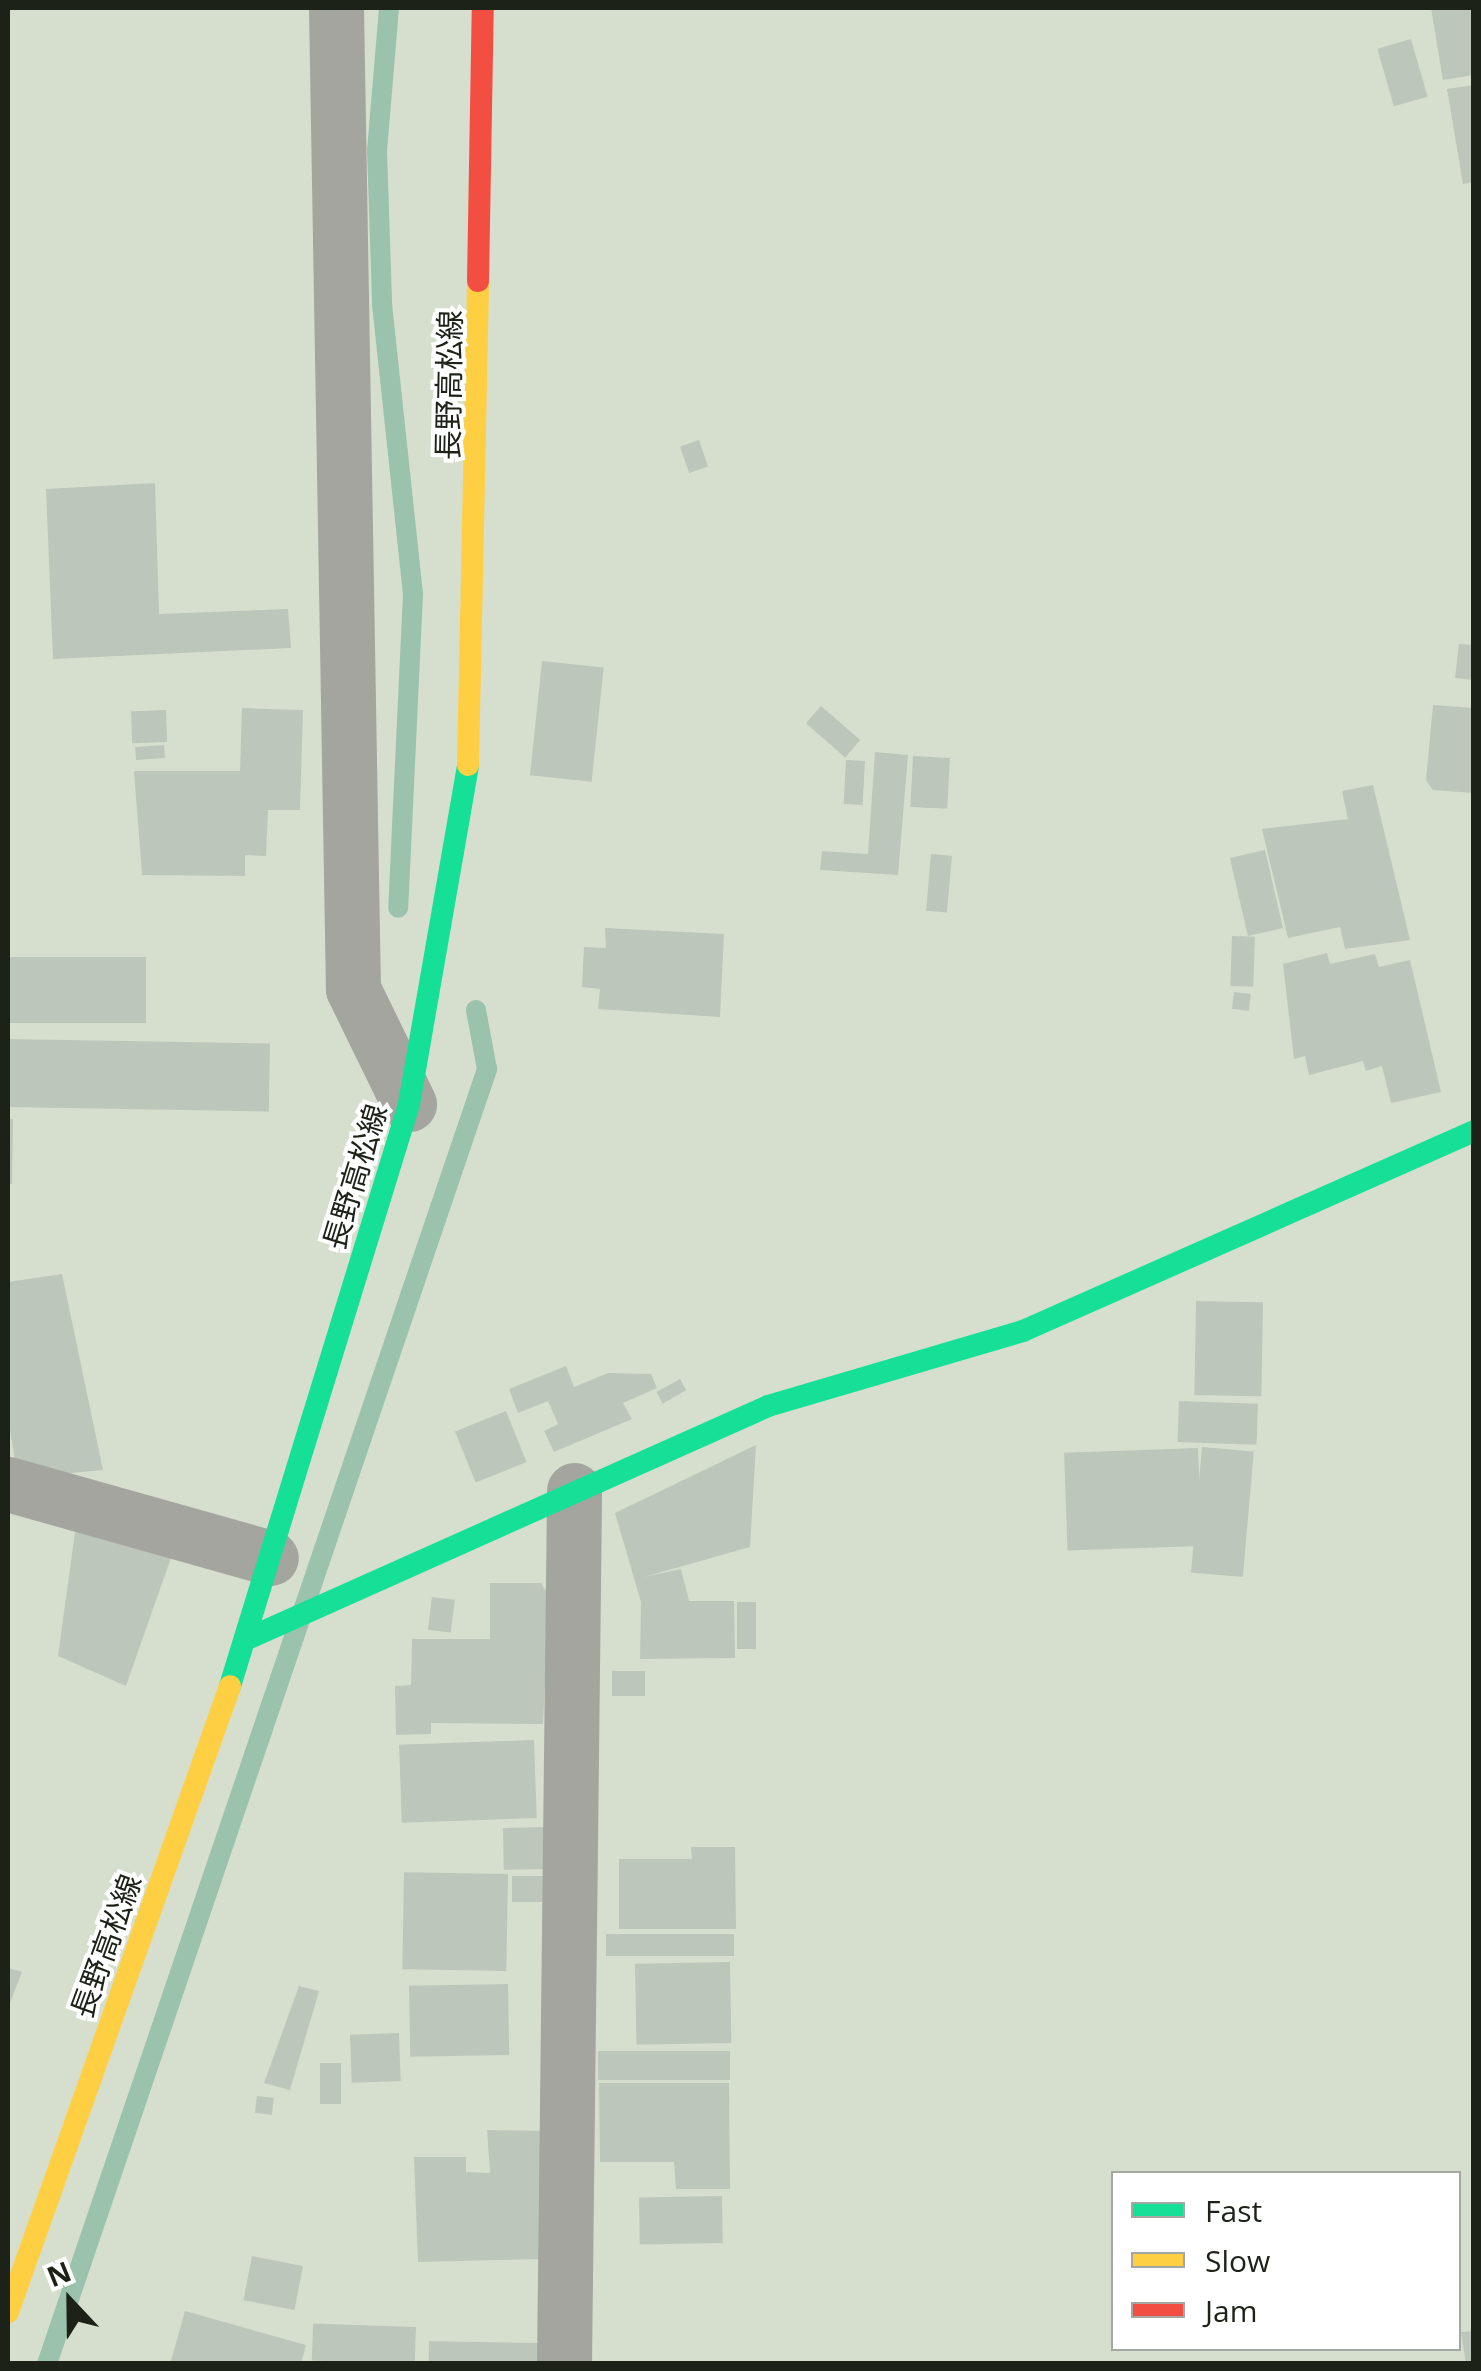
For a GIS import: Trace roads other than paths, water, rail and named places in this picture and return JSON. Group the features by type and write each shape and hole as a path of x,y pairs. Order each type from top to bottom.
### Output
{"main road":[{"name":"長野高松線","path":"8,2312 247,1639 410,1104 468,776 483,8"},
{"path":"247,1639 768,1406 1022,1331 1474,1131"}],"street":[{"path":"336,8 353,988 410,1104"},
{"path":"8,1484 271,1558"},
{"path":"564,2364 574,1490"}],"waterway":[{"path":"389,8 377,150 382,304 413,594 398,908"},
{"path":"47,2364 487,1069 476,1010"}]}
